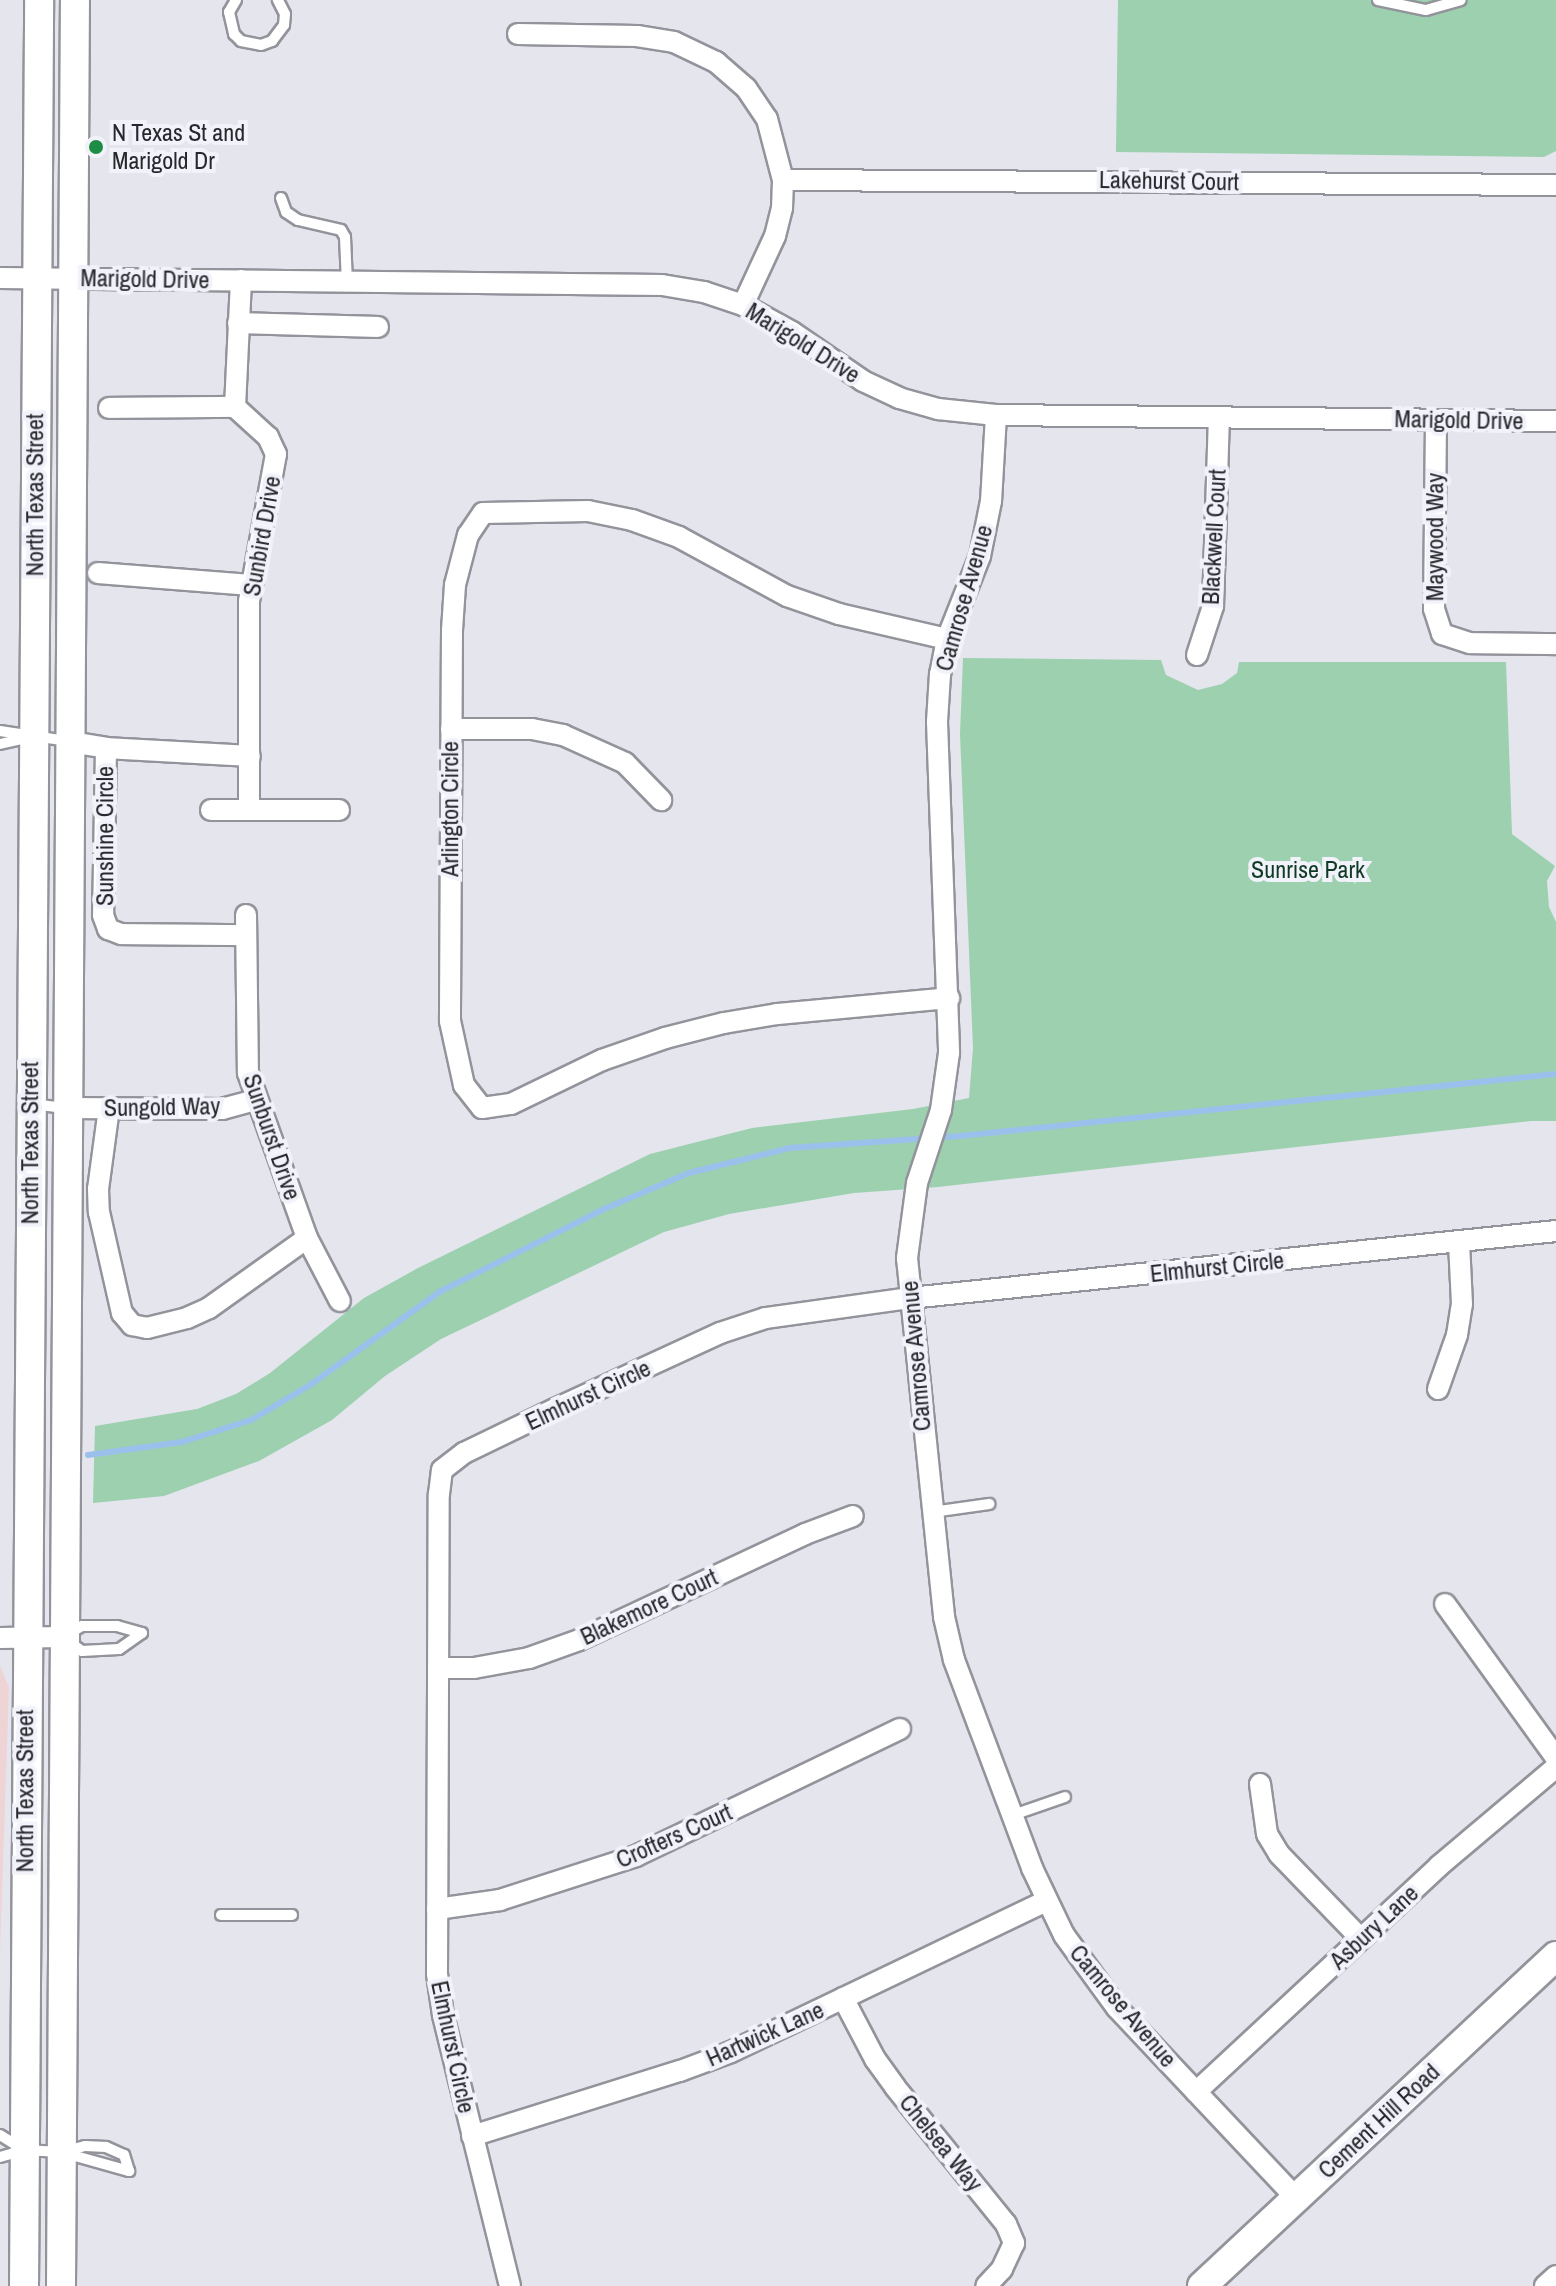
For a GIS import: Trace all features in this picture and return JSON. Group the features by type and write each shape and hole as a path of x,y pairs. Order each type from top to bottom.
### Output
{"main road":[{"name":"North Texas Street","path":"24,2286 12,2154 13,1638 30,1104 39,0"},
{"name":"North Texas Street","path":"61,2286 75,0"},
{"name":"Cement Hill Road","path":"1202,2286 1556,1956"}],"street":[{"path":"518,34 637,36 674,42 716,62 746,88 767,119 783,180 782,208 775,236 743,305"},
{"name":"Lakehurst Court","path":"783,180 1556,185"},
{"name":"Marigold Drive","path":"0,278 662,285 704,292 743,305 792,332 863,381 899,398 938,409 996,415 1556,421"},
{"path":"109,408 235,407 241,280"},
{"path":"238,323 378,327"},
{"name":"Sunbird Drive","path":"235,407 268,437 276,454 251,585 249,810"},
{"name":"Camrose Avenue","path":"996,415 991,501 983,542 947,639 940,674 937,722 949,1053 941,1110 917,1183 907,1258 944,1617 954,1660 1046,1901 1089,1974 1296,2198"},
{"name":"Blackwell Court","path":"1197,655 1213,606 1219,418"},
{"name":"Maywood Way","path":"1436,420 1434,609 1442,634 1470,643 1556,644"},
{"name":"Arlington Circle","path":"947,639 839,614 787,596 679,537 632,520 588,511 483,513 468,535 455,585 450,1021 464,1085 482,1108 511,1104 602,1060 665,1038 724,1023 792,1013 949,998"},
{"path":"98,573 251,585"},
{"path":"451,729 532,729 563,735 625,763 661,800"},
{"path":"70,742 106,748 250,756"},
{"name":"Sunshine Circle","path":"106,748 103,915 108,929 121,934 246,925"},
{"path":"211,810 339,810"},
{"name":"Sunburst Drive","path":"246,925 246,1058 256,1100 307,1238 340,1301"},
{"name":"Sungold Way","path":"67,1108 222,1109 256,1100"},
{"path":"109,1108 98,1189 99,1212 122,1313 132,1325 147,1328 187,1318 209,1308 307,1238"},
{"name":"Elmhurst Circle","path":"510,2286 443,2015 437,1974 439,1494 442,1470 464,1453 720,1333 766,1318 806,1310 910,1298 1556,1231"},
{"path":"1438,1389 1457,1335 1462,1304 1459,1242"},
{"name":"Blakemore Court","path":"438,1668 474,1668 529,1658 579,1640 805,1534 853,1516"},
{"path":"1445,1604 1556,1758"},
{"path":"13,1638 63,1637"},
{"name":"Crofters Court","path":"437,1909 500,1900 636,1856 900,1729"},
{"name":"Asbury Lane","path":"1196,2092 1490,1820 1556,1767"},
{"path":"1260,1784 1267,1834 1279,1854 1361,1939"},
{"name":"Hartwick Lane","path":"472,2136 731,2052 1046,1901"},
{"name":"Chelsea Way","path":"843,1998 888,2078 1006,2224 1014,2243 1002,2269 986,2286"},
{"path":"1545,2286 1556,2276"}],"lane":[{"path":"236,0 229,12 234,34 241,41 261,45 272,41 284,25 285,14 278,0"},
{"path":"1378,0 1426,10 1461,0"},
{"path":"281,198 286,212 298,220 341,230 345,237 347,282"},
{"path":"0,731 70,742"},
{"path":"0,744 33,736"},
{"path":"30,1104 67,1108"},
{"path":"931,1512 989,1504"},
{"path":"82,1626 117,1626 142,1633 119,1649 82,1651 63,1637 82,1626"},
{"path":"1013,1815 1065,1797"},
{"path":"221,1915 292,1915"},
{"path":"0,2135 12,2154 61,2152 85,2146 106,2147 124,2155 129,2171 84,2161 61,2152"}],"shaded area":[{"path":"0,1666 9,1687 0,1952"}],"green space":[{"path":"1118,0 1556,0 1556,151 1544,157 1116,152"},
{"name":"Sunrise Park","path":"963,658 1161,660 1166,675 1198,690 1222,684 1237,673 1239,662 1506,662 1512,834 1555,866 1547,881 1549,907 1556,922 1556,1121 1531,1121 938,1187 854,1193 729,1214 664,1232 441,1339 385,1376 332,1420 259,1461 164,1496 93,1503 95,1426 197,1409 236,1394 270,1373 364,1298 418,1268 650,1154 752,1128 913,1109 969,1098 973,1048 960,734"}],"waterway":[{"path":"88,1455 182,1442 251,1420 310,1385 441,1291 604,1209 689,1173 789,1148 960,1136 1556,1074"}],"place":[{"name":"N Texas St and Marigold Dr","path":"96,147"}]}
